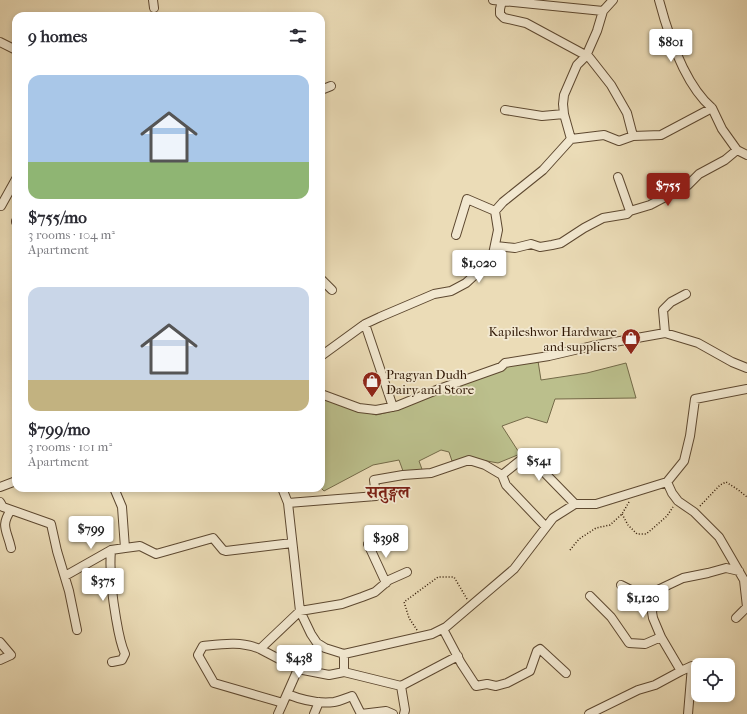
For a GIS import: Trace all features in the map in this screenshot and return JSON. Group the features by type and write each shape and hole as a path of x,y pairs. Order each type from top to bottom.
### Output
{"street":[{"path":"493,0 533,2 603,11"},
{"path":"571,140 564,114 564,95 577,65 586,56 598,31 603,11 613,0"},
{"path":"659,0 677,54 694,87 706,103 712,108 722,129 737,150 747,155"},
{"path":"502,1 500,14 504,18 526,23 586,56 595,64 618,96 627,113 633,136"},
{"path":"0,42 12,48"},
{"path":"325,88 330,86"},
{"path":"495,211 503,202 543,170 571,140 604,135 619,141 633,136 661,135 712,108"},
{"path":"505,110 542,116 564,114"},
{"path":"496,246 515,248 531,244 540,247 561,243 603,218 627,214 630,211 650,204 688,185 700,174 725,160 737,150"},
{"path":"618,177 630,211"},
{"path":"1,206 12,186"},
{"path":"456,235 467,199 495,211"},
{"path":"325,353 364,324 397,308 434,294 451,291 466,283 492,259 496,246 498,230 495,211"},
{"path":"325,284 332,290"},
{"path":"665,333 663,310 672,302 686,294"},
{"path":"364,324 393,407"},
{"path":"325,395 359,408 376,410 393,407 501,367 505,364 665,333 698,343 732,362 747,368"},
{"path":"284,492 288,503 300,611 310,634 317,643 325,648 344,654 432,634 443,629 514,569 553,518 575,504 596,504 614,500 667,482 684,461 690,436 695,399 747,390"},
{"path":"502,475 522,458 527,458 535,463 575,504"},
{"path":"288,503 376,496 374,480 404,475 431,473 469,460 485,465 502,475 506,485 546,527"},
{"path":"0,487 12,482"},
{"path":"667,482 678,501 694,512 720,537 744,580 747,607 736,618"},
{"path":"116,492 122,507 125,548"},
{"path":"0,502 3,507 51,524 57,551 69,591 77,630"},
{"path":"11,510 5,517 3,523 11,548"},
{"path":"65,576 111,550 125,548 140,546 156,554 213,538 223,550 226,551 292,544"},
{"path":"368,544 386,583"},
{"path":"111,550 109,567 112,596 121,645 125,654 122,660 112,662"},
{"path":"621,585 644,595 683,578 726,568 739,571"},
{"path":"260,649 300,611 342,604 376,592 396,576 407,572"},
{"path":"650,593 654,603 652,612 653,618 661,637 681,671"},
{"path":"590,596 611,617 629,643 645,644 661,637"},
{"path":"443,629 476,686 487,684 496,686 507,683 530,671 537,651 540,649 566,673"},
{"path":"0,642 11,655 0,660"},
{"path":"283,703 214,683 198,655 203,646 226,643 251,645 298,669 329,675 344,672 401,686 458,656"},
{"path":"344,654 344,672"},
{"path":"589,714 638,690 655,685 692,666 688,714"},
{"path":"278,714 298,669"},
{"path":"401,686 406,713"},
{"path":"287,694 298,698 319,702 335,702 352,696 361,714 386,711 393,714"},
{"path":"314,714 319,702"}],"path":[{"path":"694,512 720,485 726,482 747,497"},
{"path":"570,550 579,539 596,528 610,525 622,514 636,492"},
{"path":"622,514 628,525 637,534 646,534 667,516 673,508 672,493"},
{"path":"420,636 409,618 404,602 438,577 454,577 471,606"}],"green space":[{"path":"538,361 541,380 587,373 626,363 636,398 555,399 547,423 527,417 502,426 520,454 498,463 476,459 452,461 449,452 441,450 419,461 423,472 403,471 399,460 373,465 325,490 325,398 376,415 389,412 506,366"}],"place":[{"name":"Kapileshwor Hardware and suppliers","path":"631,355"},
{"name":"Pragyan Dudh Dairy and Store","path":"372,398"}],"district":[{"name":"सतुङ्गल","path":"388,492"}]}
